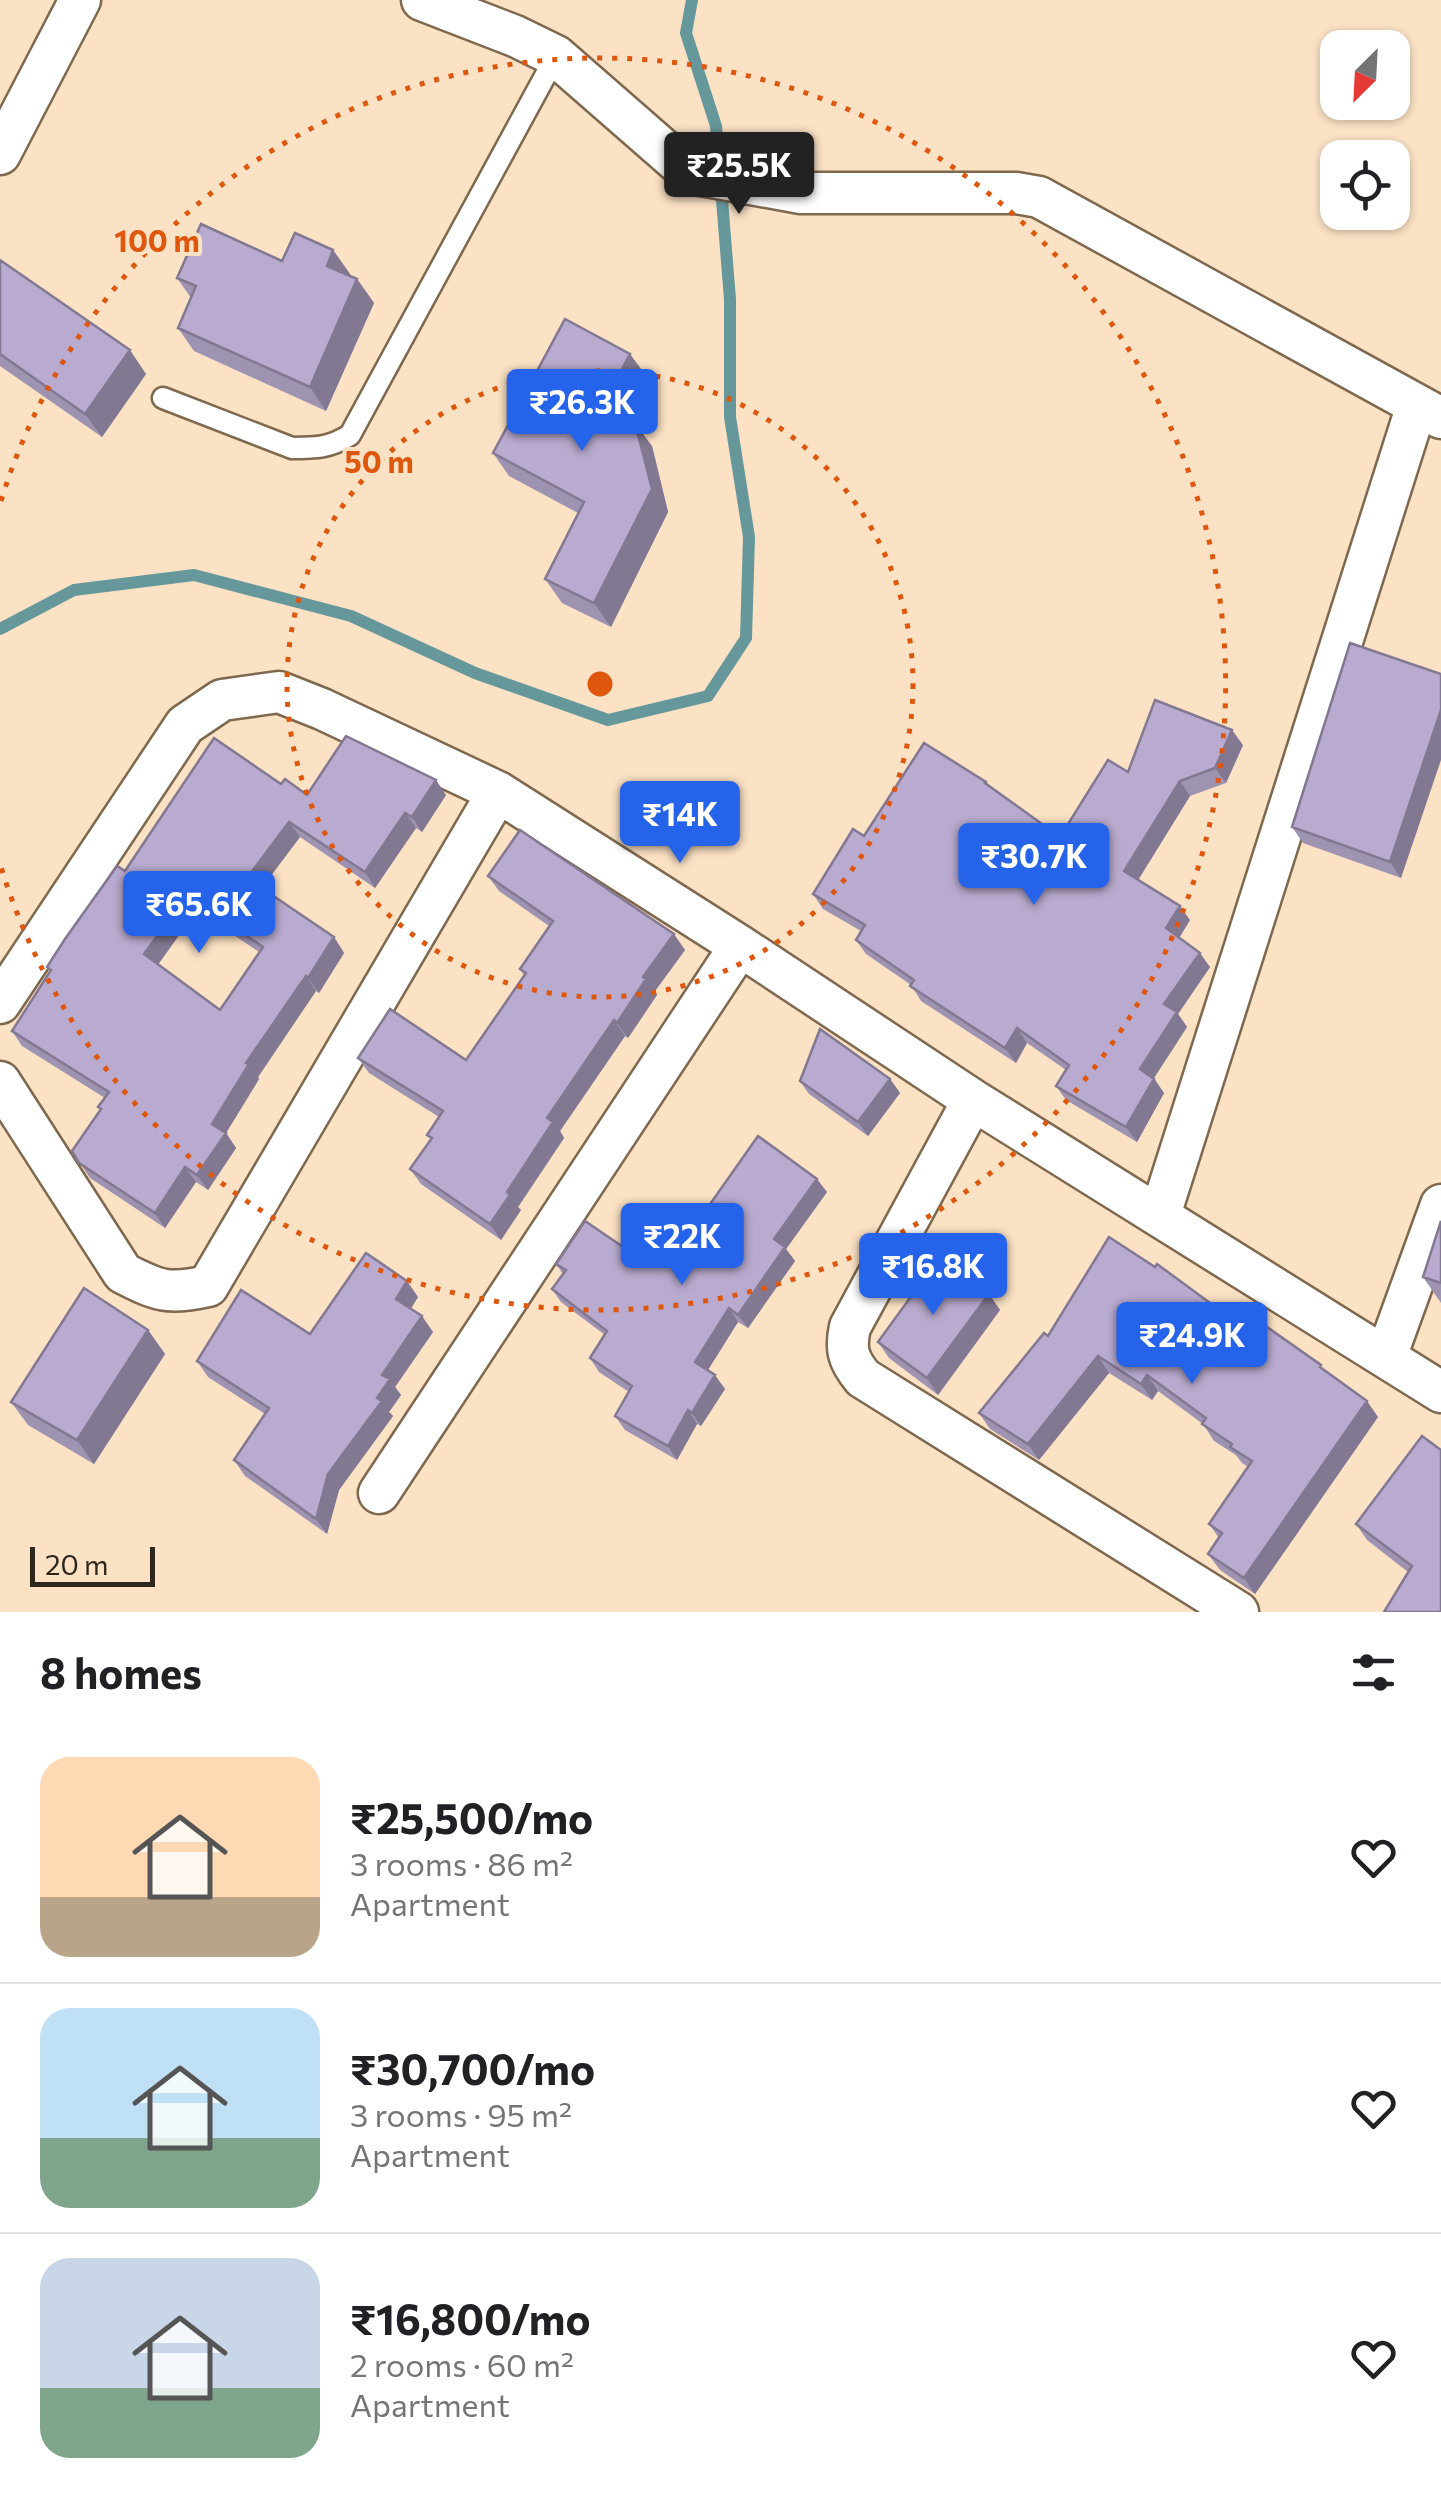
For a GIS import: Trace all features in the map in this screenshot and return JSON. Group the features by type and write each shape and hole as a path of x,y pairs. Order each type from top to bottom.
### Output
{"street":[{"path":"0,154 80,0"},
{"path":"422,0 556,56 690,173 801,192 1016,193 1039,197 1429,411 1160,1215"},
{"path":"0,1003 184,725 222,700 279,692 498,792 973,1100 1441,1392"},
{"path":"0,1082 122,1272 154,1289 179,1292 208,1286 498,792"},
{"path":"379,1493 740,946"},
{"path":"973,1100 850,1327 846,1346 850,1362 863,1378 1238,1612"},
{"path":"1386,1357 1441,1205"}],"lane":[{"path":"163,398 292,448 334,444 350,435 556,56"}],"building":[{"path":"201,224 282,261 295,233 333,250 327,266 357,279 310,387 178,328 196,286 177,278"},
{"path":"0,260 130,350 85,414 0,354"},
{"path":"565,319 630,354 601,408 635,423 652,489 594,603 545,579 584,502 493,453"},
{"path":"1350,643 1441,674 1441,710 1390,862 1292,827"},
{"path":"1155,700 1232,730 1215,768 1180,781 1124,871 1180,906 1166,928 1200,953 1164,1004 1177,1012 1140,1069 1154,1079 1126,1127 1056,1086 1069,1065 1017,1028 1005,1048 910,986 914,980 856,940 865,925 813,894 853,829 864,836 924,743 986,782 1060,837 1108,760 1128,772"},
{"path":"346,736 436,780 412,817 405,813 365,872 289,822 247,878 334,937 246,1063 249,1064 212,1124 226,1133 197,1175 185,1167 155,1213 79,1163 72,1151 109,1092 12,1031 51,970 47,967 65,939 117,866 125,871 214,738 281,784 285,779 307,795","holes":["187,895 263,947 220,1010 144,954"]},
{"path":"520,830 674,934 617,1023 614,1020 547,1118 553,1122 490,1224 410,1169 432,1138 427,1135 443,1111 358,1058 390,1009 466,1060 526,973 520,969 553,921 488,876"},
{"path":"820,1029 890,1079 858,1122 800,1081"},
{"path":"758,1136 817,1179 774,1239 785,1247 738,1315 729,1308 695,1362 715,1375 692,1413 688,1410 668,1446 615,1416 632,1386 590,1358 607,1331 552,1289 566,1270 556,1264 585,1221 651,1266 672,1237 682,1244"},
{"path":"1441,1221 1441,1283 1423,1277"},
{"path":"1109,1237 1155,1267 1157,1264 1259,1339 1267,1327 1367,1401 1244,1578 1208,1554 1222,1533 1209,1524 1252,1461 1202,1424 1206,1418 1147,1375 1141,1384 1098,1356 1028,1444 979,1413 1044,1333 1048,1336"},
{"path":"366,1253 407,1281 396,1299 422,1316 382,1375 390,1379 377,1398 382,1401 328,1474 316,1519 234,1460 269,1408 197,1361 241,1290 310,1334"},
{"path":"939,1258 989,1294 927,1378 878,1342"},
{"path":"84,1288 148,1330 77,1440 11,1402"},
{"path":"1422,1436 1441,1450 1441,1612 1384,1612 1412,1566 1356,1524"}],"waterway":[{"path":"0,629 74,590 194,575 351,616 475,673 608,720 708,696 746,638 749,537 730,417 730,299 716,126 686,33 692,0"}]}
